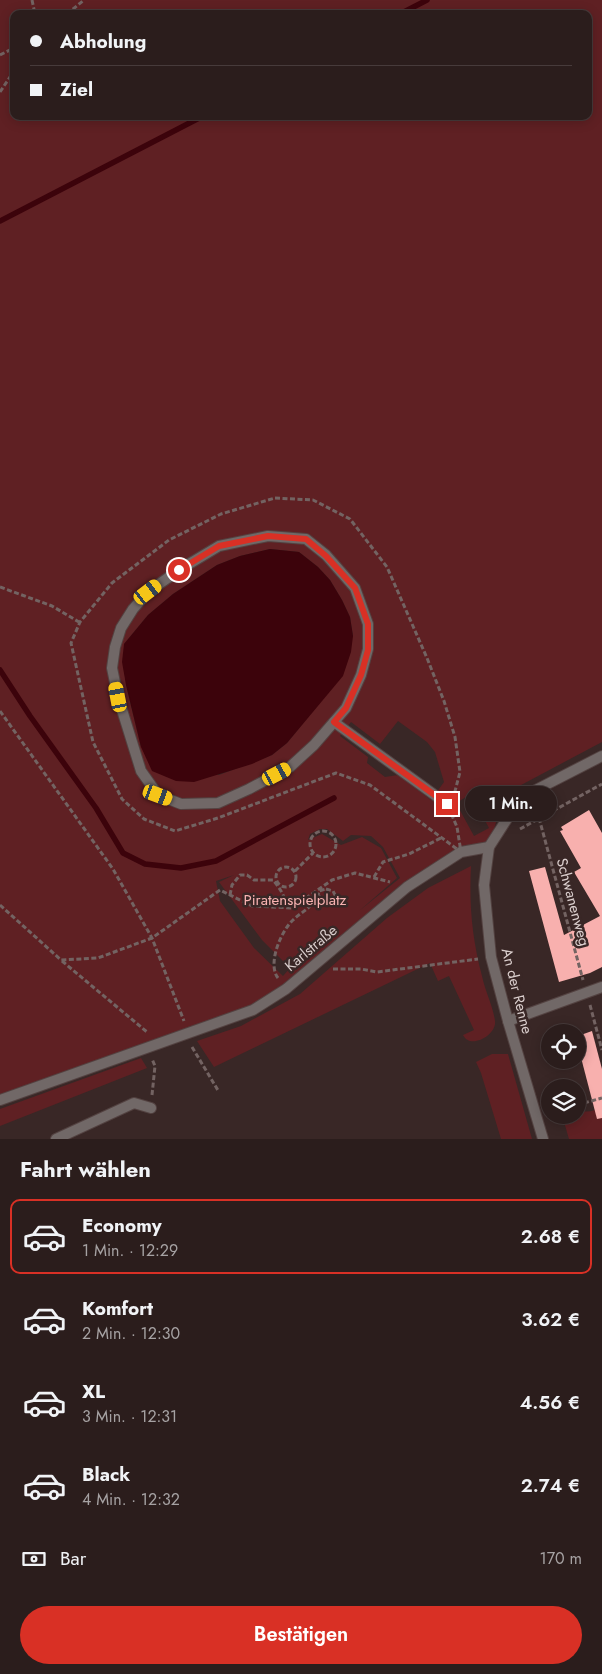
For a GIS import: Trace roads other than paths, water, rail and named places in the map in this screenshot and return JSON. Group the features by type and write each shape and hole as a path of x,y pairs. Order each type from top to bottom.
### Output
{"street":[{"path":"268,536 306,539 326,556 355,588 368,624 368,650 361,675 346,708 334,722 314,745 290,767 218,804 181,804 158,795 141,771 118,697 112,668 115,647 121,628 148,592 179,570 219,546 268,536"},
{"path":"334,722 447,804"},
{"path":"489,846 507,819 528,794 602,756"},
{"name":"Karlstraße","path":"0,1100 253,1010 286,989 407,887 461,852 489,846"},
{"name":"An der Renne","path":"489,846 484,885 491,956 543,1139"},
{"path":"508,1021 602,987"},
{"path":"56,1139 134,1103 150,1108"}],"waterway":[{"path":"408,10 427,0"},
{"path":"0,221 195,120"},
{"path":"0,670 30,716 96,808 123,853 145,864 181,868 216,861 334,798"}],"park label":[{"name":"Piratenspielplatz","path":"295,900"}]}
